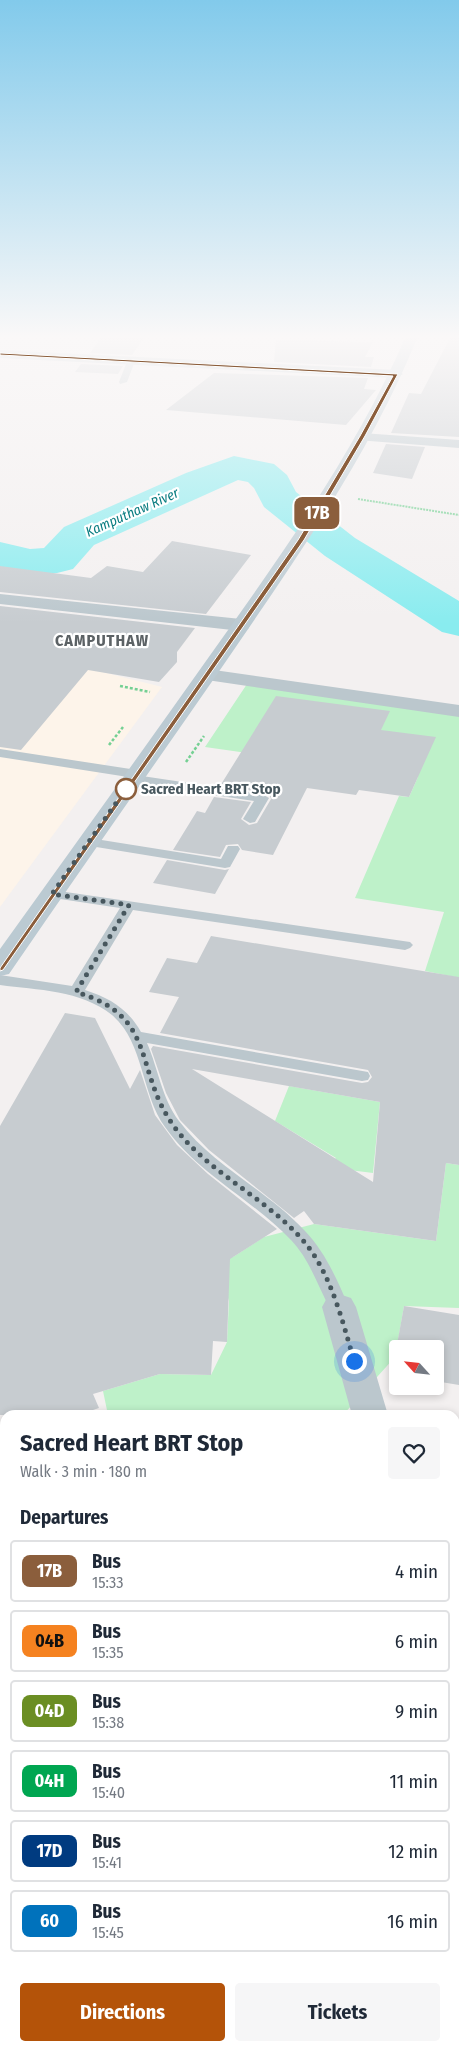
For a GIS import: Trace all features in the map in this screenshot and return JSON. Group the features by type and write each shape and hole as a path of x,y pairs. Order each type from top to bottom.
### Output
{"main road":[{"path":"0,968 301,540 364,432"}],"street":[{"path":"362,436 459,444"},
{"path":"0,599 241,625"},
{"path":"207,674 459,711"},
{"path":"338,1307 369,1410"}],"lane":[{"path":"0,752 262,798 250,819"},
{"path":"89,842 225,864 233,848"},
{"path":"52,894 405,945"},
{"path":"76,992 129,905"},
{"path":"0,980 76,992 95,998 119,1013 137,1036 158,1098 170,1121 184,1140 208,1162 264,1205 291,1230 314,1255 338,1307"},
{"path":"137,1036 362,1076"}],"path":[{"path":"326,497 459,515"},
{"path":"120,686 150,692"}],"shaded area":[{"path":"0,649 11,649 162,687 0,907"}],"green space":[{"path":"249,681 459,711 459,982 455,977 425,971 444,912 355,898 399,796 409,797 418,777 205,747"},
{"path":"289,1086 380,1102 373,1173 325,1167 336,1158 275,1121"},
{"path":"446,1163 459,1165 459,1308 404,1306 398,1340 389,1340 389,1364 347,1410 107,1410 103,1391 160,1374 211,1375 227,1342 229,1301 209,1238 233,1257 264,1237 314,1224 436,1241"}],"building":[{"path":"459,432 459,437 391,433"},
{"path":"386,444 425,447 412,479 373,473"},
{"path":"172,541 251,555 206,614 0,592 0,566 91,578 107,566 143,572"},
{"path":"0,606 195,628 177,652 177,662 159,682 88,670 21,750 0,747"},
{"path":"276,696 390,711 381,730 436,737 409,797 359,790 356,795 307,788 273,855 242,850 238,844 226,845 220,857 173,850 197,811 205,813 214,797 251,802 241,819 249,825 257,823 271,799 270,796 262,792 220,786"},
{"path":"167,860 225,870 229,869 215,894 153,883"},
{"path":"211,936 459,977 459,1165 446,1163 436,1241 314,1224 304,1211 294,1218 209,1150 180,1120 166,1093 151,1049 153,1046 362,1083 368,1082 372,1077 368,1070 160,1033 179,997 149,992 167,958 197,963","holes":["192,1069 380,1102 373,1182"]},
{"path":"65,1013 95,1018 130,1089 140,1070 155,1115 177,1145 208,1174 277,1229 230,1259 227,1342 213,1341 211,1375 160,1374 93,1394 99,1408 93,1410 0,1410 0,1126"},
{"path":"404,1306 459,1315 459,1385 444,1382 444,1340 398,1340"}],"waterway":[{"name":"Kamputhaw River","path":"0,555 30,562 57,560 79,536 200,481 234,468 260,472 273,484 278,498 340,547 459,622"}],"bus line":[{"name":"17B","path":"0,968 301,540 364,432"}],"place":[{"name":"Sacred Heart BRT Stop","path":"126,789"}],"district":[{"name":"CAMPUTHAW","path":"102,640"}],"route":[{"path":"126,789 52,894 129,905 76,992 95,998 119,1013 137,1036 158,1098 170,1121 184,1140 208,1162 264,1205 314,1255 338,1307 354,1361"}]}
